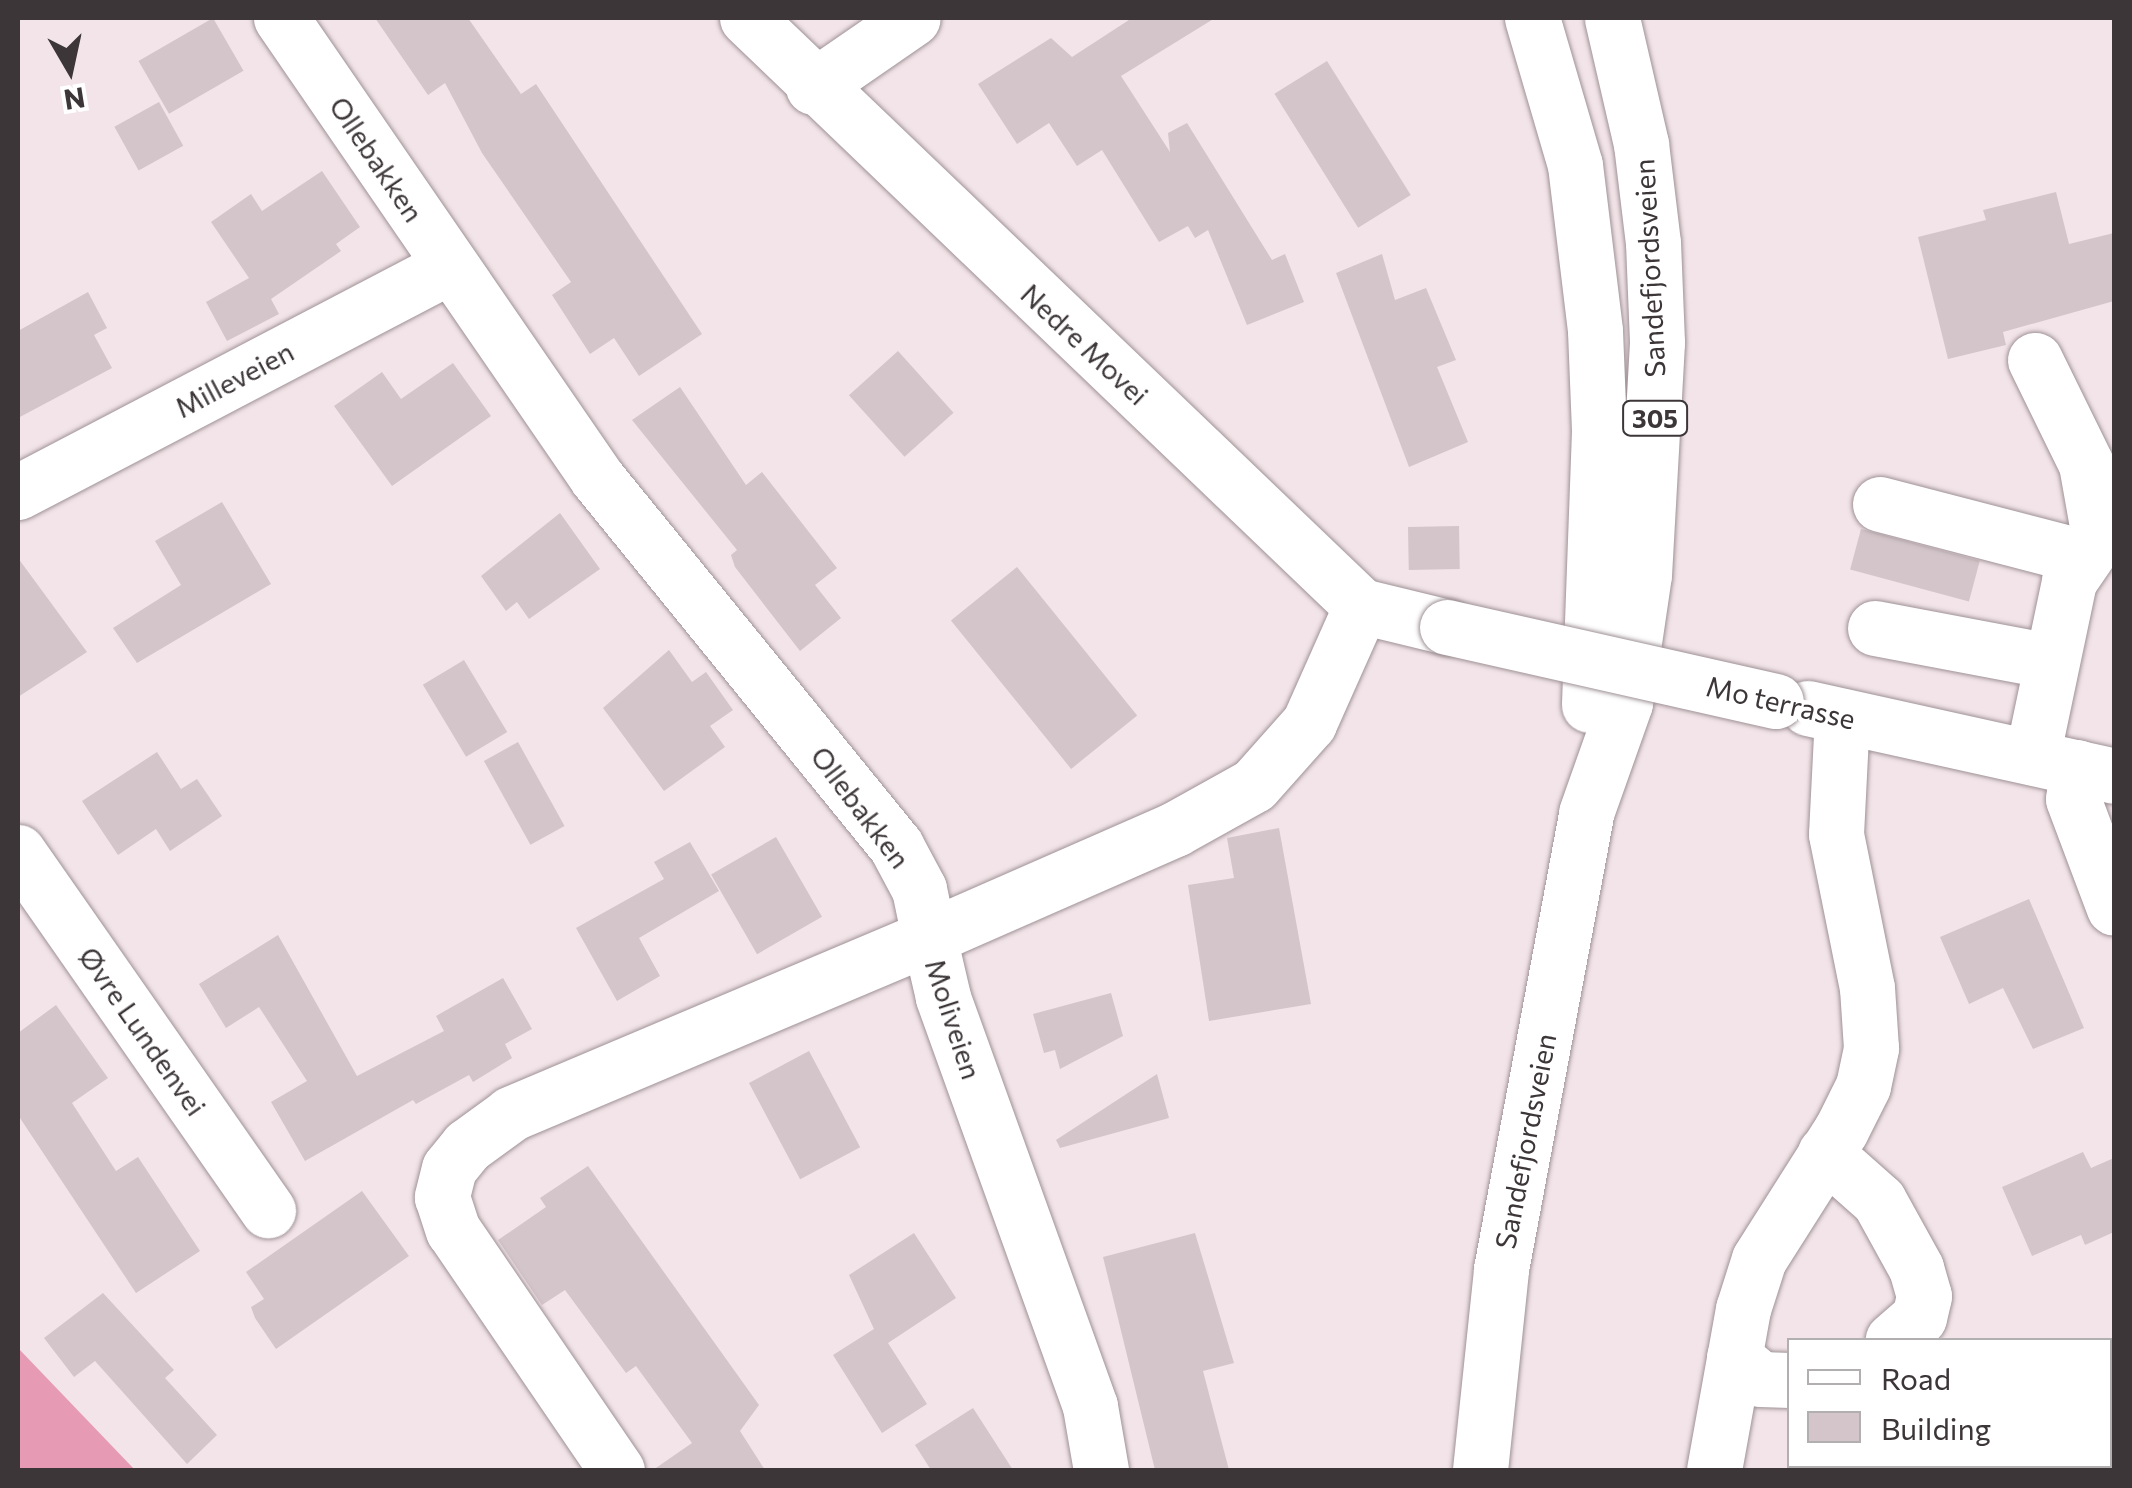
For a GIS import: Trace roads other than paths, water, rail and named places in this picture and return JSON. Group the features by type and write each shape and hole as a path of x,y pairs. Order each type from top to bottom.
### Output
{"street":[{"name":"Ollebakken","path":"281,18 597,478 896,846 919,889 928,936"},
{"name":"Nedre Movei","path":"747,18 813,87 1362,606 1447,628"},
{"path":"813,87 913,18"},
{"name":"Sandefjordsveien","path":"1480,1470 1501,1269 1586,813 1599,432 1595,331 1576,165 1532,18"},
{"name":"Sandefjordsveien","path":"1586,813 1625,703 1654,464 1653,243 1641,144 1612,18"},
{"name":"Milleveien","path":"18,492 450,266"},
{"path":"2035,360 2086,464 2099,540 2069,581 2050,661 2075,766 2073,800 2114,908"},
{"path":"1880,504 2099,540"},
{"name":"Moliveien","path":"1101,1470 1090,1406 943,997 928,936 1175,829 1254,785 1309,723 1362,606"},
{"name":"Mo terrasse","path":"1447,628 2075,766"},
{"path":"1875,628 2050,661"},
{"path":"1714,1470 1734,1357 1758,1259 1863,1086 1871,1048 1866,988 1836,834 1842,716"},
{"name":"Øvre Lundenvei","path":"18,852 268,1210"},
{"path":"617,1470 453,1230 442,1197 449,1168 467,1146 511,1114 928,936"},
{"path":"1824,1153 1879,1202 1916,1268 1924,1296 1919,1317 1895,1338"},
{"path":"1734,1357 1760,1379 1787,1380"}]}
